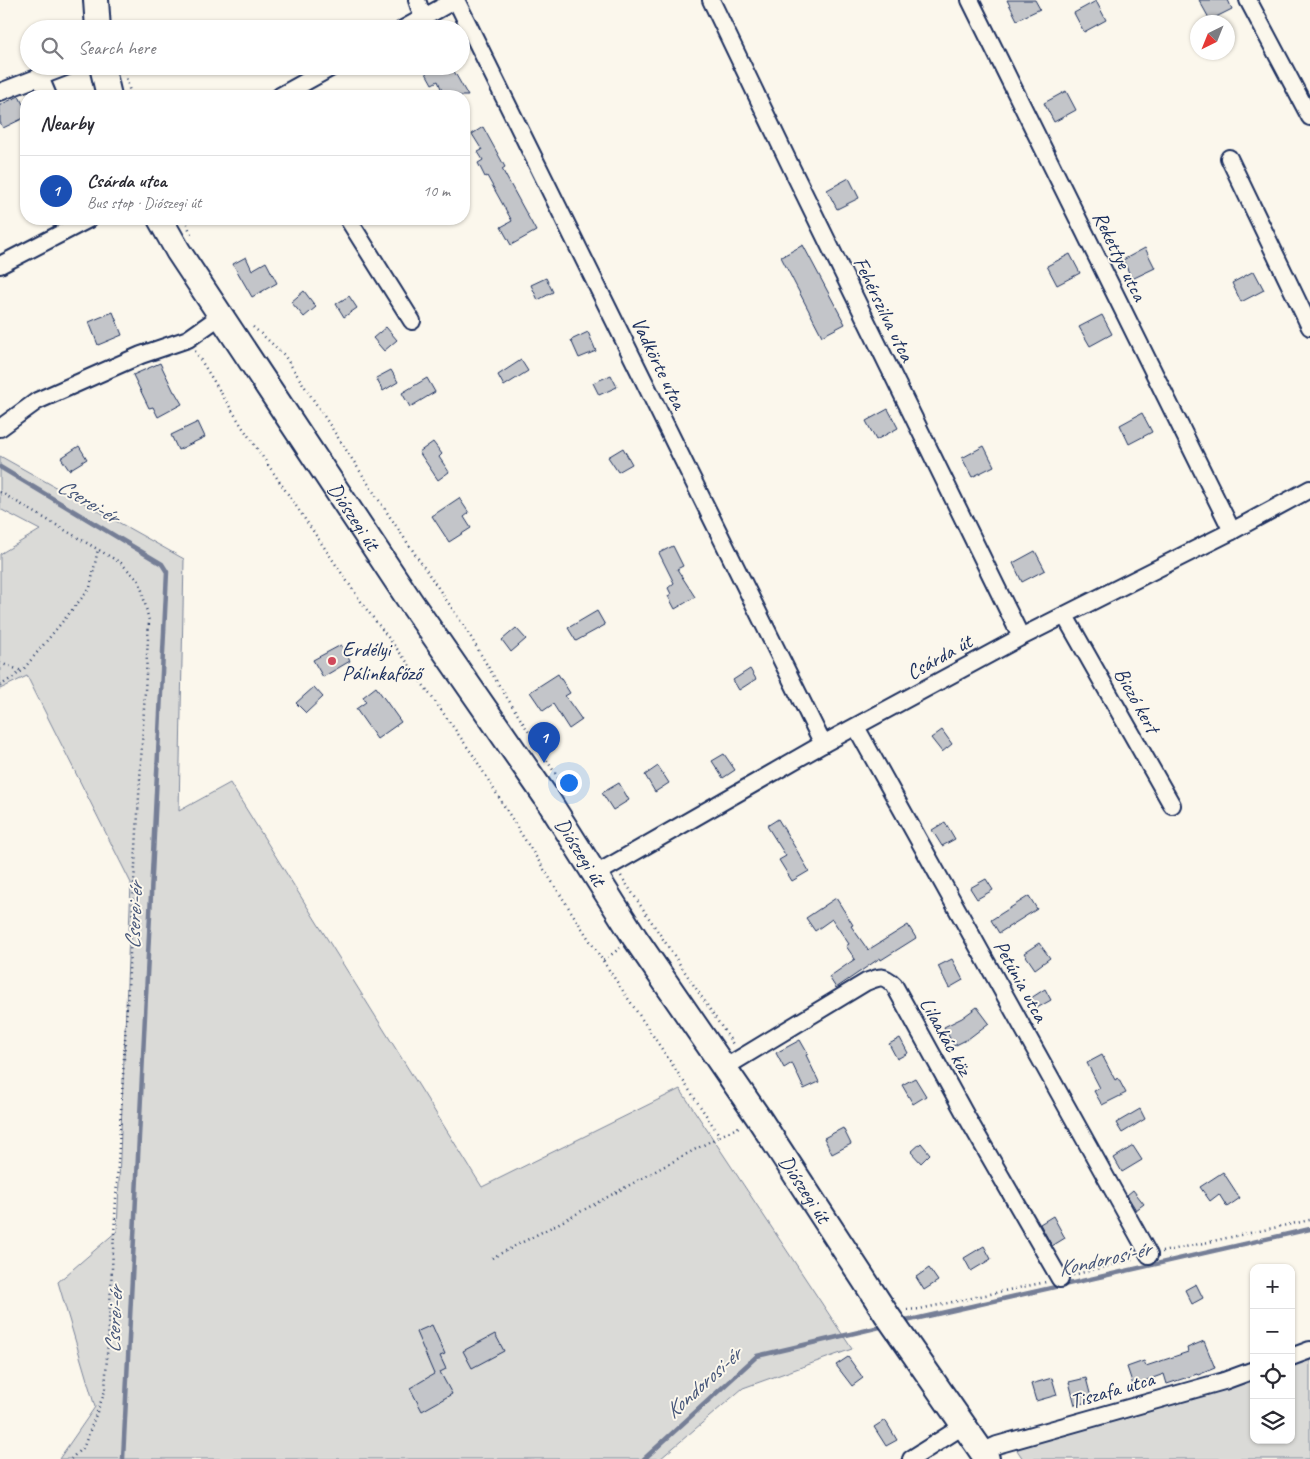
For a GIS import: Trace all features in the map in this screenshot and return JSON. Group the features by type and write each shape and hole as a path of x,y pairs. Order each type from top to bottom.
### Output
{"main road":[{"path":"96,0 97,20"},
{"path":"104,75 108,90"},
{"name":"Diószegi út","path":"163,225 178,251 410,601 546,797 604,869 635,938 733,1062 758,1117 887,1315 985,1456"}],"street":[{"path":"417,0 423,18"},
{"path":"419,20 456,0"},
{"name":"Vadkörte utca","path":"456,0 466,20"},
{"name":"Fehérszilva utca","path":"711,0 800,187 1021,637"},
{"name":"Rekettye utca","path":"970,0 1232,531"},
{"path":"1248,0 1310,117"},
{"name":"Vadkörte utca","path":"470,28 823,744"},
{"path":"0,92 45,75"},
{"path":"291,90 318,75"},
{"path":"40,77 45,90"},
{"path":"1229,158 1310,328"},
{"path":"0,265 77,225"},
{"path":"352,225 412,321"},
{"path":"0,428 37,401 141,355 188,339 222,315"},
{"name":"Csárda út","path":"604,869 823,744 1021,637 1232,531 1310,489"},
{"name":"Biczó kert","path":"1065,616 1172,804"},
{"name":"Petúnia utca","path":"856,727 1149,1255"},
{"name":"Lilaakác köz","path":"733,1062 866,982 878,977 887,979 894,985 965,1114 1060,1279"},
{"path":"1295,1356 1310,1350"},
{"name":"Tiszafa utca","path":"985,1456 996,1445 1250,1371"},
{"path":"911,1459 963,1426"}],"path":[{"path":"125,75 129,90"},
{"path":"188,225 194,241"},
{"path":"249,324 267,338 284,356 466,629 560,782"},
{"path":"188,339 243,428 364,606 407,662 473,755 603,961 720,1136"},
{"path":"0,492 121,563 140,582 149,621 105,1391 84,1446 71,1459"},
{"path":"0,686 22,672 90,588 98,549"},
{"path":"0,663 22,672"},
{"path":"604,869 733,1062"},
{"path":"603,961 635,938"},
{"path":"492,1258 758,1117"},
{"path":"920,1310 1060,1279 1149,1255 1310,1220"},
{"path":"904,1305 909,1313"}],"shaded area":[{"path":"0,456 184,559 179,811 230,783 482,1187 680,1089 852,1349 743,1388 660,1459 59,1459 95,1407 58,1282 117,1231 131,883 27,676 0,689 0,554 40,530 0,509"},
{"path":"1310,1360 1310,1459 1023,1459 1015,1447 1250,1373 1250,1444 1295,1444 1295,1363"}],"building":[{"path":"1007,0 1035,0 1040,9 1017,20"},
{"path":"1199,0 1228,0 1232,9 1220,15 1207,15"},
{"path":"1096,1 1106,20 1084,32 1074,13"},
{"path":"427,75 456,75 465,90 442,90 438,81 432,84"},
{"path":"1066,91 1076,110 1054,122 1044,103"},
{"path":"19,96 20,120 3,128 0,122 0,105"},
{"path":"483,127 505,167 502,169 536,231 511,245 501,227 512,221 478,163 483,160 478,152 482,150 472,134"},
{"path":"849,178 859,198 837,209 827,190"},
{"path":"803,245 845,324 822,336 781,257"},
{"path":"1145,248 1155,268 1132,279 1123,260"},
{"path":"1070,254 1080,273 1057,285 1047,266"},
{"path":"246,257 252,270 266,262 277,283 252,297 233,264"},
{"path":"1254,271 1264,290 1241,302 1232,283"},
{"path":"546,278 553,292 538,300 531,285"},
{"path":"304,291 316,307 304,317 291,302"},
{"path":"349,296 357,308 344,317 336,304"},
{"path":"113,312 122,335 98,345 89,322"},
{"path":"1102,315 1112,334 1090,346 1079,327"},
{"path":"386,327 397,340 384,351 373,338"},
{"path":"588,332 596,351 579,358 571,340"},
{"path":"521,360 528,371 504,386 498,375"},
{"path":"160,363 182,404 158,417 153,407 149,408 133,375"},
{"path":"391,370 398,382 383,391 376,378"},
{"path":"611,375 617,387 599,395 593,383"},
{"path":"427,378 435,392 410,407 402,393"},
{"path":"888,409 898,428 876,440 866,421"},
{"path":"1142,413 1152,432 1129,444 1120,425"},
{"path":"198,422 205,437 178,450 171,435"},
{"path":"433,442 442,454 439,457 449,472 438,480 419,452"},
{"path":"79,446 87,459 69,470 61,458"},
{"path":"984,446 994,466 972,477 962,458"},
{"path":"623,448 632,464 618,472 608,457"},
{"path":"459,498 469,513 464,517 471,528 449,542 432,516"},
{"path":"673,546 683,566 677,569 695,597 675,609 668,596 671,594 668,588 674,583 659,553"},
{"path":"1035,551 1045,570 1022,582 1013,563"},
{"path":"597,611 605,625 576,641 568,628"},
{"path":"516,628 526,639 511,652 502,640"},
{"name":"Erdélyi Pálinkafőző","path":"341,645 350,661 323,677 313,660"},
{"path":"750,669 756,679 739,690 733,680"},
{"path":"558,674 570,693 565,696 582,720 569,729 553,704 543,711 530,692"},
{"path":"314,687 323,697 306,713 296,703"},
{"path":"376,687 401,722 377,739 356,709 366,702 363,697"},
{"path":"942,730 952,744 942,752 931,738"},
{"path":"724,754 735,770 723,778 712,761"},
{"path":"658,766 669,783 655,792 645,775"},
{"path":"619,783 629,800 613,810 602,793"},
{"path":"778,819 809,871 792,881 779,860 786,856 767,826"},
{"path":"945,822 955,839 942,846 932,830"},
{"path":"986,879 993,890 977,899 970,888"},
{"path":"1029,896 1037,909 999,933 991,920"},
{"path":"836,898 853,925 851,926 868,950 908,925 916,938 881,960 880,958 836,988 829,977 855,959 846,946 849,944 832,919 815,931 806,918"},
{"path":"1039,943 1050,958 1035,969 1024,953"},
{"path":"952,959 963,980 949,988 938,966"},
{"path":"1045,989 1051,1000 1037,1008 1031,998"},
{"path":"977,1007 989,1023 968,1039 954,1046 944,1027 962,1018"},
{"path":"900,1038 908,1053 897,1059 889,1044"},
{"path":"800,1040 808,1054 806,1055 819,1082 804,1089 792,1063 784,1068 776,1053"},
{"path":"1102,1055 1115,1080 1118,1078 1126,1093 1102,1105 1094,1091 1100,1088 1087,1063"},
{"path":"915,1078 926,1096 913,1104 902,1085"},
{"path":"1140,1109 1145,1119 1122,1133 1116,1123"},
{"path":"843,1128 851,1144 832,1154 824,1138"},
{"path":"921,1143 930,1154 921,1163 911,1152"},
{"path":"1133,1146 1142,1160 1122,1172 1114,1158"},
{"path":"1223,1172 1240,1198 1227,1207 1219,1194 1210,1201 1200,1187"},
{"path":"1133,1190 1144,1204 1136,1210 1127,1195"},
{"path":"1053,1216 1065,1238 1052,1246 1040,1224"},
{"path":"984,1246 991,1259 971,1271 964,1258"},
{"path":"929,1268 938,1281 924,1290 916,1277"},
{"path":"1196,1284 1203,1298 1192,1304 1185,1290"},
{"path":"432,1325 445,1354 440,1356 446,1369 440,1372 452,1394 422,1411 410,1388 434,1374 416,1332"},
{"path":"495,1334 504,1351 472,1368 463,1351"},
{"path":"1204,1341 1215,1368 1167,1384 1164,1374 1133,1385 1127,1367 1144,1361 1146,1366 1188,1352 1187,1348"},
{"path":"848,1357 863,1378 852,1386 836,1365"},
{"path":"1052,1378 1057,1395 1036,1401 1031,1384"},
{"path":"1086,1378 1092,1401 1075,1405 1069,1382"},
{"path":"885,1420 897,1440 886,1446 874,1427"}],"waterway":[{"name":"Cserei-ér","path":"0,467 162,564 167,572 123,1459"},
{"name":"Kondorosi-ér","path":"906,1321 1310,1229"},
{"name":"Kondorosi-ér","path":"644,1459 757,1356 880,1327"}],"place":[{"name":"Erdélyi Pálinkafőző","path":"332,661"},
{"name":"Csárda utca","path":"544,763"}]}
